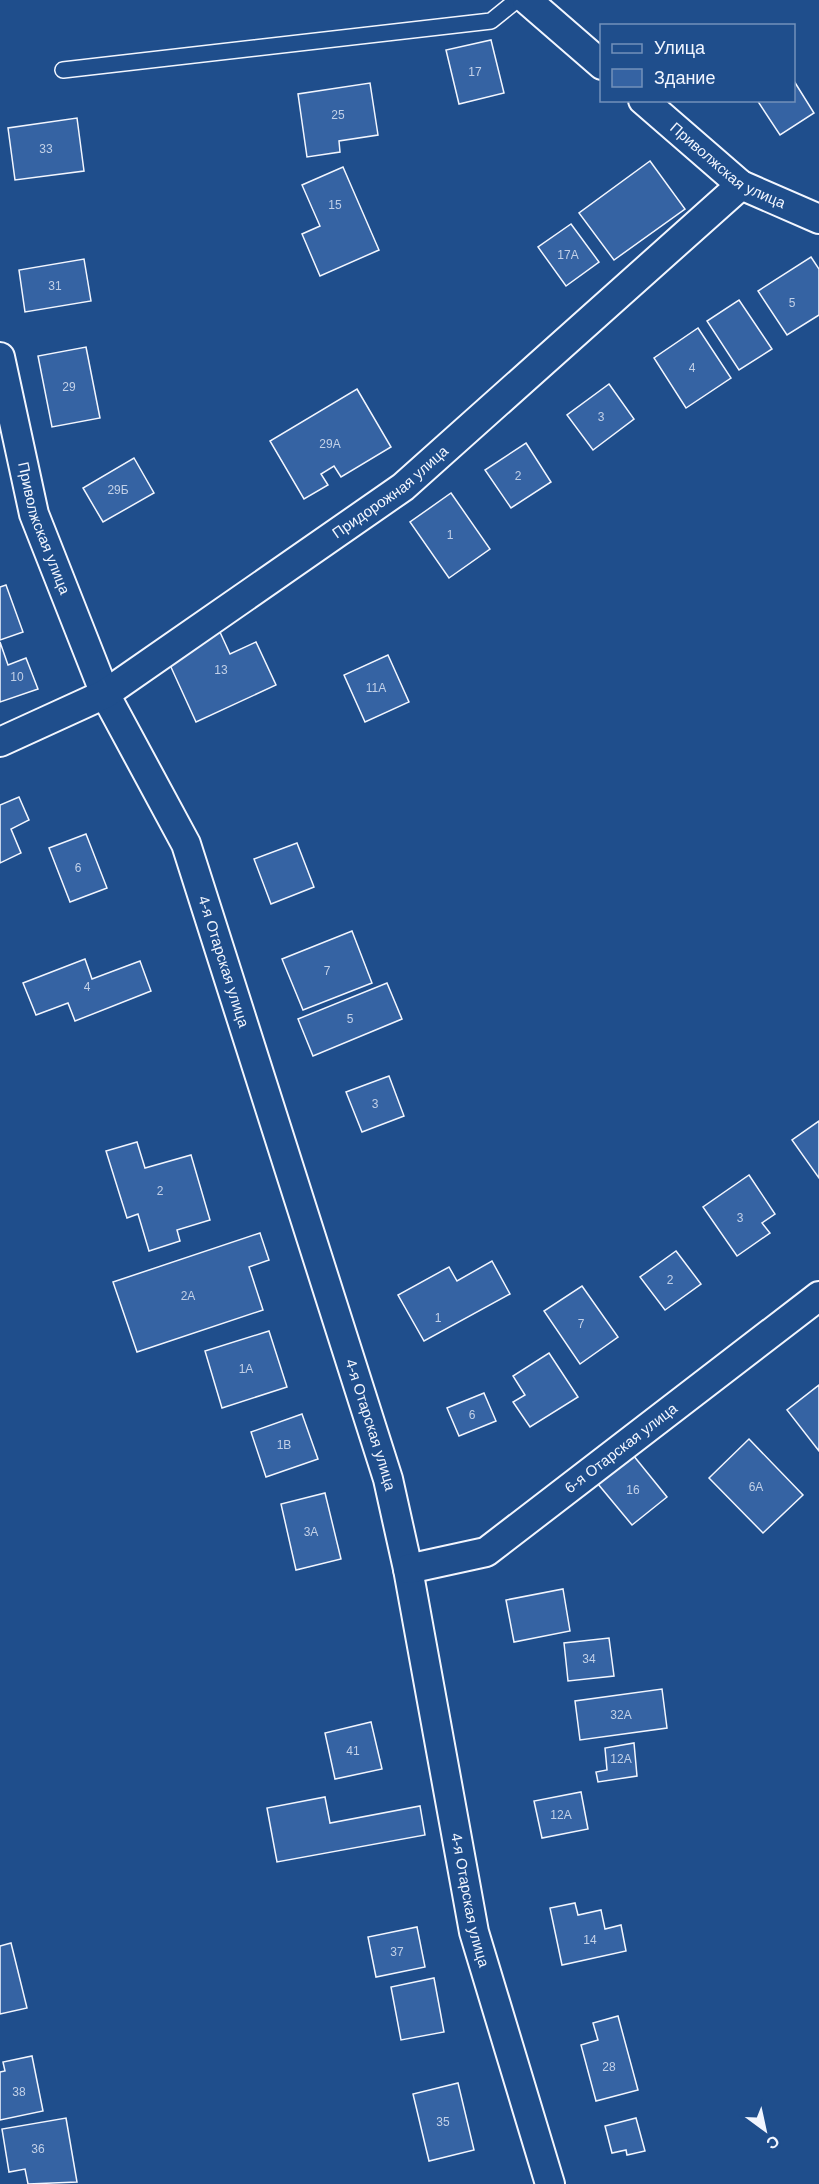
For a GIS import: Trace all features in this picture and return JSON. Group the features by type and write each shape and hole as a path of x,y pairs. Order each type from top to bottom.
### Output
{"street":[{"path":"527,0 600,62"},
{"name":"Приволжская улица","path":"645,102 741,185 819,219"},
{"name":"Придорожная улица","path":"0,742 105,694 403,487 741,185"},
{"name":"Приволжская улица","path":"0,357 34,514 105,694"},
{"name":"4-я Отарская улица","path":"105,694 186,844 388,1479 408,1569 474,1932 550,2184"},
{"name":"6-я Отарская улица","path":"408,1569 486,1552 819,1296"}],"lane":[{"path":"63,70 491,21 517,0"}],"building":[{"path":"491,40 504,93 459,104 446,50"},
{"path":"370,83 378,135 339,141 340,152 307,157 298,94"},
{"path":"795,83 814,113 780,135 758,102 795,102"},
{"path":"77,118 84,171 15,180 8,128"},
{"path":"650,161 685,209 614,260 579,213"},
{"path":"343,167 379,250 320,276 302,234 320,226 302,185"},
{"path":"571,224 599,262 566,286 538,247"},
{"path":"811,257 819,269 819,315 787,335 758,291"},
{"path":"84,259 91,301 25,312 19,270"},
{"path":"739,300 772,349 739,370 707,321"},
{"path":"698,328 731,378 686,408 654,358"},
{"path":"86,347 100,418 52,427 38,356"},
{"path":"609,384 634,419 593,450 567,415"},
{"path":"357,389 391,447 341,477 334,466 321,474 328,485 304,499 270,441"},
{"path":"526,443 551,482 511,508 485,470"},
{"path":"134,458 154,493 103,522 83,488"},
{"path":"451,493 490,549 449,578 410,522"},
{"path":"6,585 23,632 0,640 0,587"},
{"path":"219,630 230,654 256,642 276,685 196,722 165,654"},
{"path":"0,642 8,665 26,658 38,689 0,702"},
{"path":"388,655 409,702 365,722 344,675"},
{"path":"19,797 29,820 11,829 21,853 0,863 0,805"},
{"path":"86,834 107,888 70,902 49,848"},
{"path":"297,843 314,887 271,904 254,859"},
{"path":"352,931 372,983 303,1010 282,959"},
{"path":"85,959 92,979 140,961 151,991 75,1021 68,1003 36,1015 23,983"},
{"path":"387,983 402,1019 313,1056 298,1019"},
{"path":"389,1076 404,1116 362,1132 346,1092"},
{"path":"819,1121 819,1178 792,1140"},
{"path":"137,1142 145,1168 191,1155 210,1220 177,1230 180,1241 149,1251 138,1214 127,1218 106,1151"},
{"path":"749,1175 775,1214 762,1223 770,1233 737,1256 703,1207"},
{"path":"260,1233 269,1260 249,1267 263,1310 137,1352 113,1282"},
{"path":"676,1251 701,1284 665,1310 640,1277"},
{"path":"492,1261 510,1294 424,1341 398,1295 449,1267 457,1281"},
{"path":"582,1286 618,1337 580,1364 544,1311"},
{"path":"269,1331 287,1387 222,1408 205,1351"},
{"path":"549,1353 578,1397 530,1427 513,1402 525,1395 513,1376"},
{"path":"819,1385 819,1451 787,1410"},
{"path":"484,1393 496,1421 459,1436 447,1408"},
{"path":"302,1414 318,1459 266,1477 251,1432"},
{"path":"749,1439 803,1495 763,1533 709,1478"},
{"path":"633,1455 667,1497 632,1525 598,1484"},
{"path":"325,1493 341,1559 296,1570 281,1504"},
{"path":"563,1589 570,1631 514,1642 506,1600"},
{"path":"609,1638 614,1676 568,1681 564,1643"},
{"path":"662,1689 667,1728 580,1740 575,1701"},
{"path":"371,1722 382,1769 335,1779 325,1733"},
{"path":"634,1743 637,1776 598,1782 596,1772 607,1770 605,1748"},
{"path":"581,1792 588,1829 542,1838 534,1801"},
{"path":"325,1797 330,1823 420,1806 425,1835 277,1862 267,1808"},
{"path":"575,1903 578,1915 601,1910 605,1929 621,1925 626,1951 562,1965 550,1908"},
{"path":"417,1927 425,1967 376,1977 368,1937"},
{"path":"11,1943 27,2008 0,2014 0,1946"},
{"path":"434,1978 444,2032 401,2040 391,1987"},
{"path":"618,2016 638,2090 596,2101 581,2045 598,2040 593,2023"},
{"path":"32,2056 43,2111 0,2120 0,2072 5,2071 3,2062"},
{"path":"458,2083 474,2150 429,2161 413,2094"},
{"path":"66,2118 77,2182 28,2184 25,2169 9,2172 2,2129"},
{"path":"636,2118 645,2151 627,2155 626,2150 612,2153 605,2126"}]}
